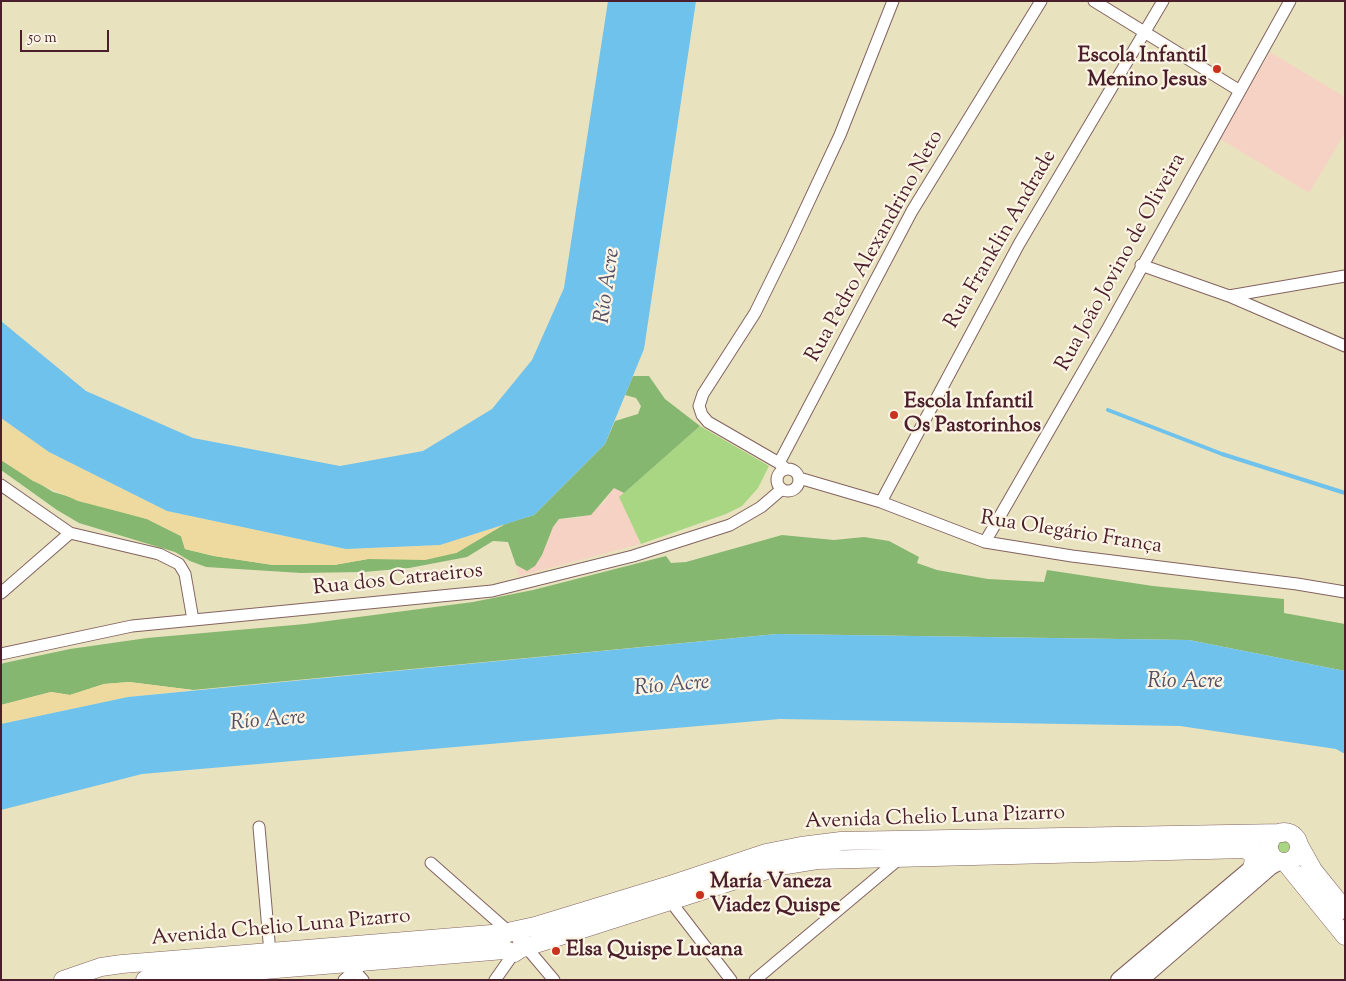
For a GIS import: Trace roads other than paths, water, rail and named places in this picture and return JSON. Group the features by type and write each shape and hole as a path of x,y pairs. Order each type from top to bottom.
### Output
{"main road":[{"path":"1345,910 1313,870 1295,837 1276,851 1345,936"},
{"name":"Avenida Chelio Luna Pizarro","path":"64,980 101,968 122,964 270,953 513,942 535,926 766,853 800,846 841,841 1276,851"},
{"name":"Avenida Chelio Luna Pizarro","path":"145,980 309,974 353,969 513,942 671,902 780,866 818,860 1246,849 1276,851"},
{"path":"1246,849 1252,854 1254,860 1252,868"}],"street":[{"path":"782,466 778,476 778,483 782,489 789,491 796,488 799,478 796,472 782,466 708,422 702,415 699,406 703,394 754,312 789,244 840,135 893,1"},
{"name":"Rua Pedro Alexandrino Neto","path":"782,466 912,211 1041,1"},
{"path":"1094,1 1240,91"},
{"name":"Rua Franklin Andrade","path":"880,502 1019,244 1163,1"},
{"name":"Rua João Jovino de Oliveira","path":"985,542 1108,328 1141,265 1290,1"},
{"path":"1141,265 1229,296 1345,346"},
{"path":"1229,296 1345,276"},
{"name":"Rua Olegário França","path":"799,478 880,502 985,542 1072,556 1297,584 1345,592"},
{"path":"1,485 70,533 159,554 179,564 185,574 194,620"},
{"name":"Rua dos Catraeiros","path":"1,654 132,626 492,591 632,556 730,525 761,507 782,489"},
{"path":"1,593 70,533"},
{"path":"259,827 270,953"},
{"path":"1119,980 1252,868 1276,851"},
{"path":"1144,978 1270,867 1276,851"},
{"path":"756,980 899,859"},
{"path":"431,863 554,980"},
{"path":"671,902 731,980"},
{"path":"495,980 513,942"},
{"path":"353,969 363,980"}],"water":[{"name":"Río Acre","path":"608,1 696,1 644,349 605,444 534,515 440,545 346,549 167,511 49,452 1,418 1,321 86,391 193,438 340,466 423,451 492,409 532,360 564,288"},
{"name":"Río Acre","path":"777,634 1189,640 1345,671 1345,754 1336,749 1180,726 780,719 142,774 1,810 1,724 128,697"}],"waterway":[{"path":"1108,410 1222,454 1345,493"}],"place":[{"name":"Escola Infantil Menino Jesus","path":"1217,69"},
{"name":"Escola Infantil Os Pastorinhos","path":"894,415"},
{"name":"María Vaneza Viadez Quispe","path":"700,895"},
{"name":"Elsa Quispe Lucana","path":"556,951"}]}
